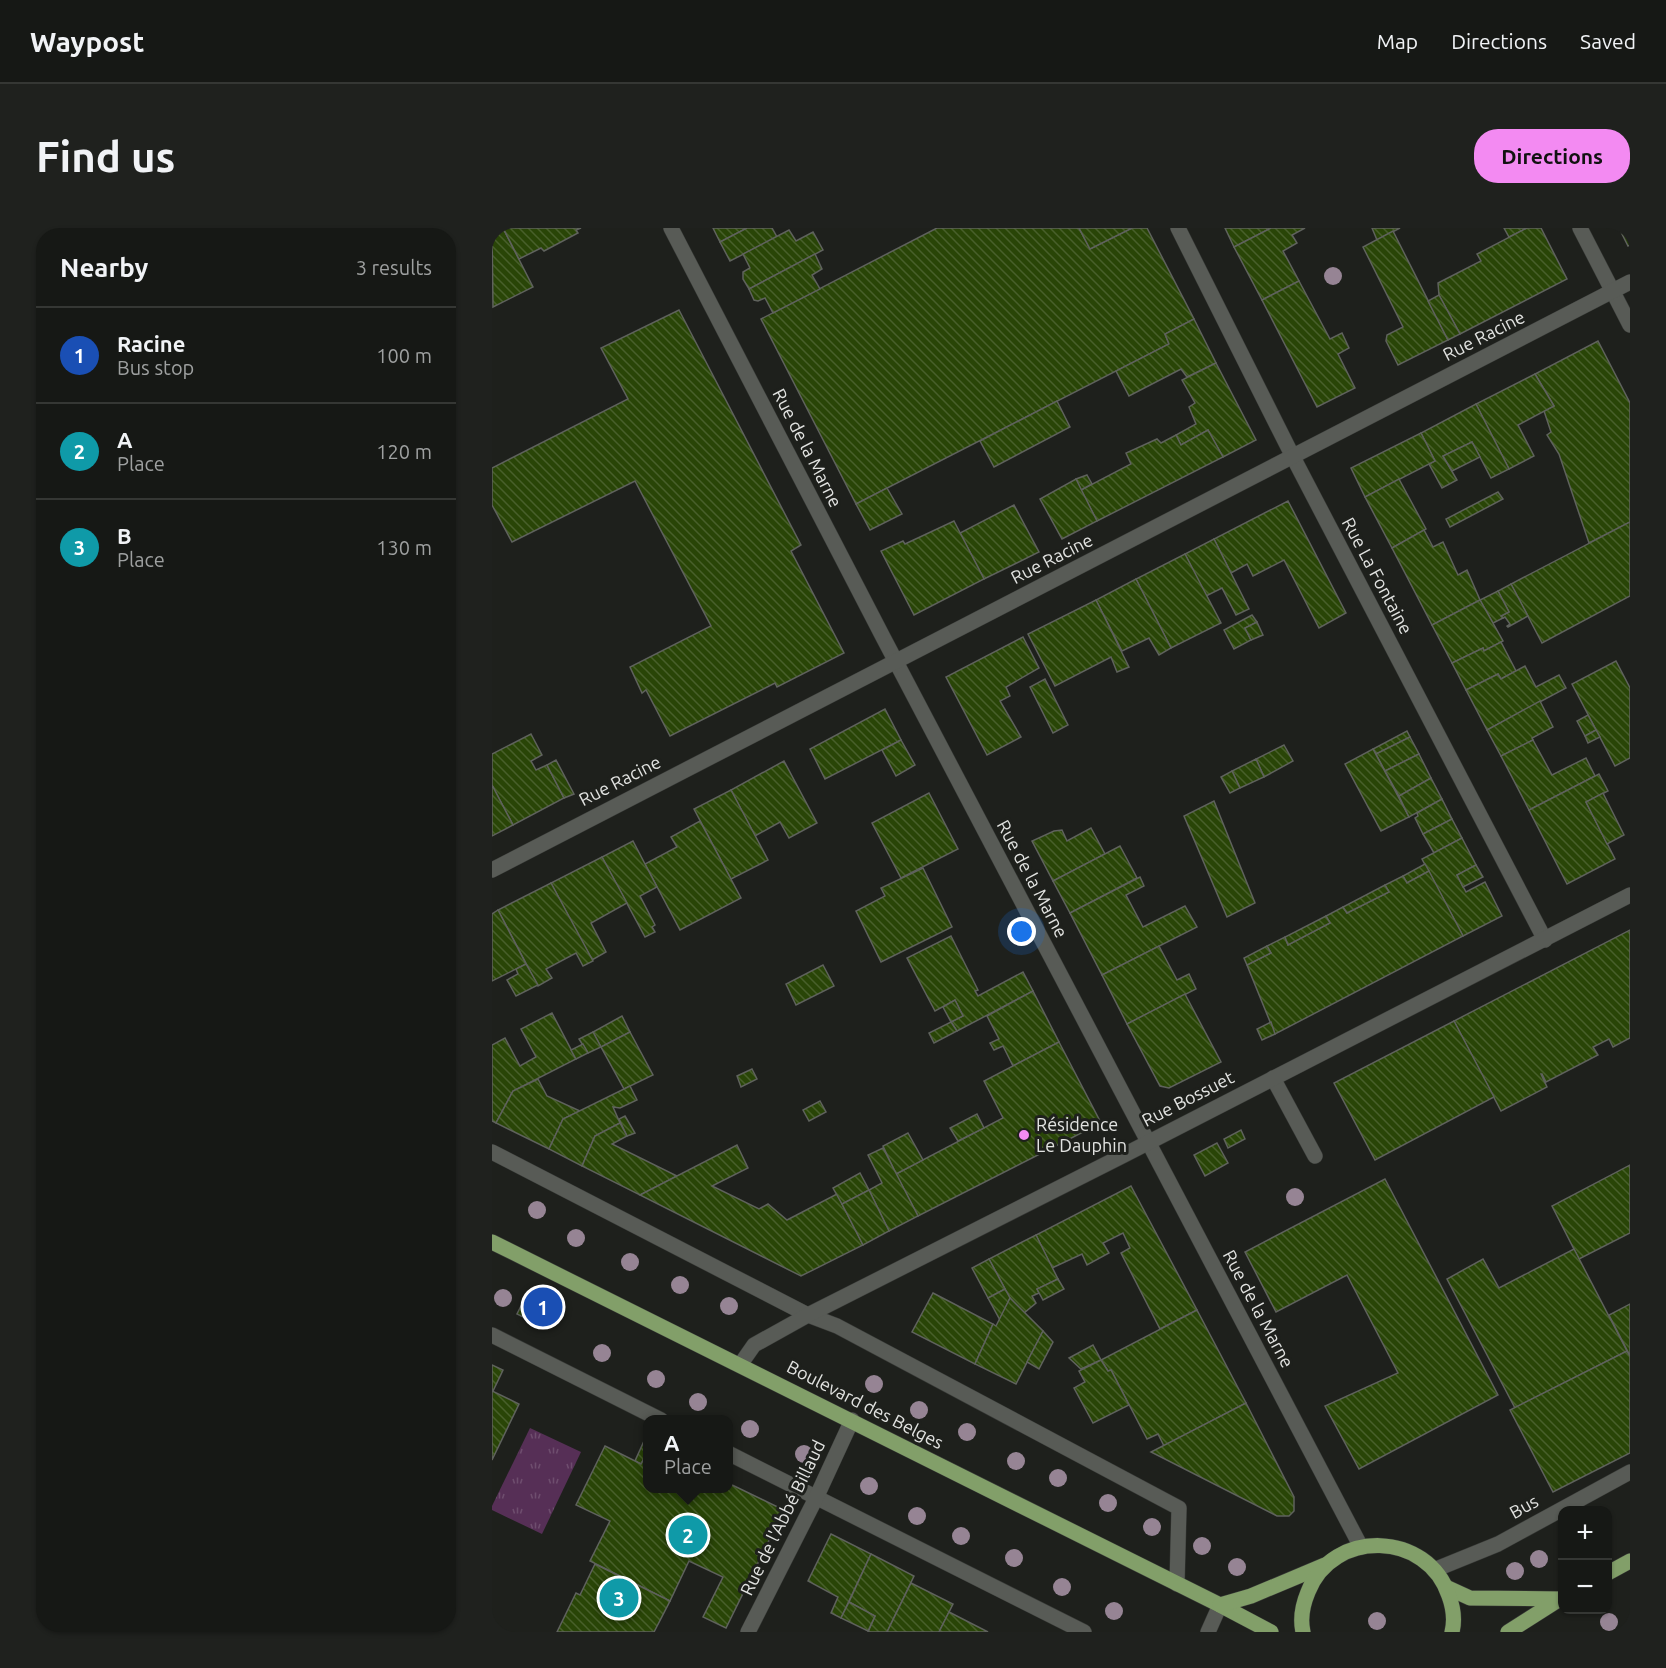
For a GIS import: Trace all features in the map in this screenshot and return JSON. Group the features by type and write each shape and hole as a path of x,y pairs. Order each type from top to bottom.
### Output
{"main road":[{"name":"Boulevard des Belges","path":"492,1242 852,1420 1271,1632"},
{"path":"1303,1632 1303,1604 1312,1582 1328,1564 1343,1553 1361,1547 1381,1545 1401,1548 1418,1556 1434,1570 1446,1587 1452,1607 1452,1632"},
{"path":"1612,1571 1630,1561"},
{"path":"1220,1605 1251,1596 1328,1564"},
{"path":"1446,1587 1470,1598 1558,1598"},
{"path":"1508,1632 1558,1600"}],"street":[{"name":"Rue de la Marne","path":"671,228 1147,1142 1361,1547"},
{"name":"Rue La Fontaine","path":"1178,228 1293,457 1545,940"},
{"path":"1580,228 1630,325"},
{"name":"Rue Racine","path":"492,870 1630,282"},
{"name":"Rue Bossuet","path":"740,1365 754,1345 808,1315 1630,895"},
{"path":"1273,1078 1315,1156"},
{"path":"492,1152 808,1315 837,1326 1179,1508 1176,1584"},
{"path":"492,1335 653,1415"},
{"name":"Rue de l'Abbé Billaud","path":"748,1632 816,1498 852,1420"},
{"path":"733,1455 1084,1632"},
{"name":"Bus","path":"1434,1570 1498,1544 1630,1472"},
{"path":"1208,1632 1220,1605"}],"green space":[{"path":"530,1428 581,1452 542,1534 492,1510"}],"building":[{"path":"492,228 503,228 533,287 493,307"},
{"path":"503,228 581,228 576,230 578,233 544,251 541,248 519,259"},
{"path":"713,228 747,228 720,242"},
{"path":"747,228 772,228 777,237 730,261 720,242"},
{"path":"937,228 1079,228 1090,249 1132,228 1147,228 1194,319 1165,334 1169,344 856,504 761,319"},
{"path":"1079,228 1132,228 1090,249"},
{"path":"1225,228 1271,228 1234,247"},
{"path":"1271,228 1305,228 1292,235 1297,243 1283,251 1299,281 1262,300 1234,247"},
{"path":"1372,228 1400,228 1377,240"},
{"path":"1504,228 1527,228 1509,237"},
{"path":"1527,228 1541,228 1567,279 1460,334 1439,295 1438,283 1481,261 1477,254"},
{"path":"1619,228 1630,228 1630,245 1628,246"},
{"path":"789,230 796,241 813,232 823,250 749,289 743,279 743,272 750,268 743,254"},
{"path":"1393,231 1448,340 1398,365 1386,341 1387,335 1403,327 1363,247"},
{"path":"815,254 822,269 812,275 820,289 773,313 765,298 754,300 749,289"},
{"path":"1299,281 1330,339 1342,333 1349,348 1338,354 1355,388 1317,407 1262,300"},
{"path":"1439,295 1460,334 1448,340 1428,301"},
{"path":"679,310 801,545 791,551 844,653 777,687 775,683 670,736 646,690 642,693 630,667 711,626 635,481 512,542 492,505 492,468 628,399 601,348"},
{"path":"1194,319 1216,363 1187,377 1181,369 1129,396 1116,371 1169,344 1165,334"},
{"path":"1598,341 1630,403 1630,522 1589,543 1559,454 1547,435 1551,432 1544,411 1554,406 1535,374"},
{"path":"1216,363 1256,440 1223,457 1208,430 1181,445 1176,435 1196,424 1189,407 1195,403 1182,380"},
{"path":"1535,374 1554,406 1518,425 1534,456 1509,469 1476,404"},
{"path":"1057,401 1070,427 994,467 980,441"},
{"path":"1476,404 1509,469 1491,478 1472,442 1443,456 1457,480 1442,488 1429,464 1435,461 1421,433"},
{"path":"1208,430 1223,457 1097,521 1081,490 1131,464 1126,453 1157,439 1161,443 1176,435 1181,445"},
{"path":"1421,433 1435,461 1365,497 1351,468"},
{"path":"1472,442 1480,457 1452,471 1443,456"},
{"path":"1087,475 1092,484 1081,490 1076,479"},
{"path":"1076,479 1097,521 1062,539 1040,499"},
{"path":"1399,479 1426,529 1392,548 1365,497"},
{"path":"887,488 902,514 870,530 856,504"},
{"path":"1498,492 1503,499 1450,527 1446,519"},
{"path":"1288,501 1346,613 1319,628 1284,560 1253,576 1247,564 1231,573 1214,539"},
{"path":"1014,505 1039,552 984,579 960,533"},
{"path":"954,521 984,579 914,615 881,551 903,541 905,544"},
{"path":"1630,522 1630,596 1542,643 1511,584"},
{"path":"1424,530 1433,547 1443,542 1458,575 1467,570 1480,600 1432,625 1392,548"},
{"path":"1214,539 1249,609 1236,615 1222,588 1206,596 1185,554"},
{"path":"1185,554 1221,623 1171,648 1136,579"},
{"path":"1136,579 1171,648 1159,655 1149,638 1122,651 1096,600"},
{"path":"1511,584 1528,616 1508,627 1510,624 1505,617 1501,616 1509,612 1498,591"},
{"path":"1498,591 1509,612 1493,623 1480,600"},
{"path":"1096,600 1129,667 1117,672 1111,657 1055,686 1028,634"},
{"path":"1480,600 1503,641 1452,663 1432,625"},
{"path":"1252,615 1257,622 1245,628 1251,640 1234,649 1224,630"},
{"path":"1257,622 1263,635 1251,640 1245,628"},
{"path":"1023,637 1039,668 1006,687 1010,696 1000,701 1021,737 987,755 946,677"},
{"path":"1501,642 1516,671 1501,679 1498,674 1466,690 1452,663"},
{"path":"1616,661 1630,688 1630,758 1615,766 1572,684"},
{"path":"1525,666 1536,687 1559,675 1566,688 1487,730 1466,690 1498,674 1501,679"},
{"path":"1045,679 1068,725 1053,733 1030,687"},
{"path":"1540,701 1553,727 1501,756 1487,730"},
{"path":"885,709 901,740 825,779 810,749"},
{"path":"1588,715 1596,730 1585,736 1577,721"},
{"path":"1596,730 1600,737 1588,743 1585,736"},
{"path":"1407,731 1410,737 1376,754 1373,749"},
{"path":"531,734 542,755 531,761 536,770 547,765 564,798 513,825 492,785 492,754"},
{"path":"1410,737 1419,754 1385,771 1376,754"},
{"path":"901,740 915,765 896,776 882,750"},
{"path":"1533,740 1552,775 1586,758 1595,776 1529,810 1501,756"},
{"path":"1284,745 1293,761 1264,777 1256,759"},
{"path":"1373,749 1409,817 1381,831 1345,764"},
{"path":"1419,754 1431,778 1399,796 1385,771"},
{"path":"1256,759 1264,777 1240,788 1232,771"},
{"path":"556,760 574,794 564,798 547,765"},
{"path":"784,761 817,823 789,838 780,822 755,836 731,790"},
{"path":"1232,771 1240,788 1230,793 1221,777"},
{"path":"1599,774 1608,791 1586,802 1615,859 1567,884 1529,810"},
{"path":"1431,778 1442,799 1409,817 1399,796"},
{"path":"492,785 513,825 492,836"},
{"path":"731,790 768,860 731,879 694,809"},
{"path":"929,793 958,849 901,878 872,823"},
{"path":"1603,793 1624,835 1607,844 1586,802"},
{"path":"1442,799 1452,819 1423,834 1415,818 1418,816 1417,813"},
{"path":"1214,801 1255,903 1227,917 1184,816"},
{"path":"1452,819 1462,838 1434,853 1423,834"},
{"path":"700,821 741,898 680,930 645,864 677,847 671,837"},
{"path":"1091,828 1105,854 1053,881 1032,841 1054,831 1062,830 1067,841"},
{"path":"1462,838 1476,865 1457,875 1466,892 1485,882 1502,916 1463,936 1422,859"},
{"path":"633,841 657,887 640,896 655,925 652,927 655,932 645,937 602,857"},
{"path":"1120,846 1137,878 1070,913 1053,881"},
{"path":"602,857 627,903 591,923 606,952 592,960 551,883"},
{"path":"1425,864 1429,871 1407,883 1403,876"},
{"path":"1476,865 1483,877 1463,887 1457,875"},
{"path":"923,868 952,927 881,962 856,911 885,896 881,888"},
{"path":"1429,871 1463,936 1275,1034 1247,965 1271,953 1267,946 1285,937 1288,945 1330,923 1326,916 1343,907 1347,913 1389,892 1385,885 1403,876 1407,883"},
{"path":"1140,877 1144,886 1126,895 1143,927 1185,906 1197,927 1102,975 1070,913"},
{"path":"551,883 593,961 583,966 576,953 546,969 552,978 538,986 498,910"},
{"path":"1385,885 1389,892 1347,913 1343,907"},
{"path":"498,910 526,964 492,981 492,914"},
{"path":"1326,916 1330,923 1288,945 1285,937"},
{"path":"1630,930 1630,1038 1613,1047 1609,1039 1593,1047 1598,1055 1546,1082 1541,1074 1547,1087 1501,1111 1454,1021"},
{"path":"951,936 978,990 975,991 978,996 1023,972 1033,991 957,1031 951,1022 963,1016 955,1000 935,1011 907,958"},
{"path":"1159,946 1177,980 1189,974 1196,989 1127,1024 1102,975"},
{"path":"1267,946 1271,953 1247,965 1244,958"},
{"path":"526,964 538,985 516,996 507,980 518,974 516,969"},
{"path":"823,965 834,986 796,1005 786,984"},
{"path":"1033,991 1059,1042 1013,1066 1003,1046 994,1050 990,1043 999,1039 987,1016"},
{"path":"1185,994 1221,1062 1169,1088 1160,1086 1127,1024"},
{"path":"955,1000 963,1016 951,1022 943,1007"},
{"path":"552,1013 576,1059 513,1091 496,1123 492,1121 492,1045 505,1038 520,1066 536,1057 521,1029"},
{"path":"622,1016 630,1032 601,1047 593,1032"},
{"path":"1454,1021 1494,1097 1375,1160 1334,1083"},
{"path":"951,1022 957,1031 934,1043 929,1033"},
{"path":"1271,1022 1275,1034 1262,1040 1257,1029"},
{"path":"593,1032 601,1047 588,1053 579,1039"},
{"path":"630,1032 653,1075 624,1089 601,1047"},
{"name":"Résidence Le Dauphin","path":"1059,1042 1101,1123 918,1216 896,1174 1003,1118 984,1081"},
{"path":"583,1044 588,1053 576,1059 571,1050"},
{"path":"752,1069 757,1079 741,1087 737,1076"},
{"path":"538,1079 547,1096 580,1111 563,1119 549,1149 496,1123 513,1091"},
{"path":"630,1086 637,1100 620,1108 613,1107 620,1123 595,1136 582,1166 549,1149 563,1119"},
{"path":"820,1101 826,1112 809,1121 803,1110"},
{"path":"977,1114 984,1128 958,1141 950,1128"},
{"path":"625,1116 635,1133 627,1136 619,1119"},
{"path":"620,1123 627,1136 612,1144 677,1176 640,1195 582,1166 595,1136"},
{"path":"1241,1130 1245,1139 1228,1148 1224,1139"},
{"path":"908,1133 923,1160 896,1174 883,1146"},
{"path":"1217,1143 1228,1163 1205,1176 1194,1155"},
{"path":"737,1145 748,1168 712,1186 759,1209 768,1204 787,1220 837,1194 863,1245 801,1276 640,1195"},
{"path":"883,1148 918,1216 889,1231 869,1190 882,1183 868,1155"},
{"path":"1630,1165 1630,1233 1579,1259 1552,1206"},
{"path":"860,1173 869,1190 842,1204 833,1188"},
{"path":"1385,1179 1498,1395 1359,1469 1325,1406 1398,1373 1347,1275 1276,1312 1245,1252"},
{"path":"1131,1186 1197,1310 1160,1329 1121,1253 1130,1248 1123,1233 1103,1243 1109,1253 1087,1265 1082,1254 1052,1268 1036,1235"},
{"path":"869,1190 889,1231 863,1245 842,1204"},
{"path":"1036,1235 1058,1279 1037,1289 1039,1293 1032,1296 1036,1303 1024,1313 1010,1298 989,1259"},
{"path":"1574,1249 1627,1351 1515,1408 1447,1279 1483,1259 1499,1288"},
{"path":"989,1259 1005,1289 988,1298 972,1268"},
{"path":"1058,1279 1064,1289 1043,1300 1037,1289"},
{"path":"1005,1289 1010,1298 1000,1320 988,1298"},
{"path":"933,1293 993,1324 975,1364 912,1332"},
{"path":"1010,1298 1043,1331 1016,1384 975,1364 993,1324 996,1326"},
{"path":"1630,1304 1630,1356 1609,1315"},
{"path":"521,1306 542,1316 537,1324 517,1314"},
{"path":"1197,1310 1246,1403 1164,1446 1158,1434 1147,1439 1111,1370 1108,1371 1101,1360"},
{"path":"1043,1331 1053,1342 1039,1369 1027,1362"},
{"path":"1093,1345 1101,1360 1081,1369 1069,1358"},
{"path":"1627,1351 1630,1356 1630,1453 1553,1492 1510,1410"},
{"path":"1101,1360 1108,1371 1111,1370 1129,1405 1093,1423 1074,1388 1085,1382 1079,1371"},
{"path":"492,1365 503,1370 493,1391 492,1391"},
{"path":"492,1391 519,1404 492,1460"},
{"path":"1246,1403 1294,1497 1294,1511 1289,1516 1277,1516 1151,1452"},
{"path":"643,1443 643,1461 641,1464 635,1461"},
{"path":"605,1446 641,1464 643,1461 643,1493 733,1493 733,1485 784,1510 726,1628 703,1617 723,1577 689,1561 670,1601 590,1561 610,1521 576,1505"},
{"path":"831,1534 871,1554 841,1618 831,1613 838,1597 808,1581"},
{"path":"871,1554 914,1576 887,1632 868,1632 875,1616 849,1602"},
{"path":"595,1564 670,1601 654,1632 557,1632 576,1593 580,1595"},
{"path":"911,1583 953,1604 939,1632 887,1632"},
{"path":"849,1602 875,1616 868,1631 841,1618"},
{"path":"949,1612 988,1632 939,1632"}],"place":[{"name":"Résidence Le Dauphin","path":"1024,1135"},
{"name":"Racine","path":"543,1307"},
{"name":"A","path":"688,1535"},
{"name":"B","path":"619,1598"}]}
